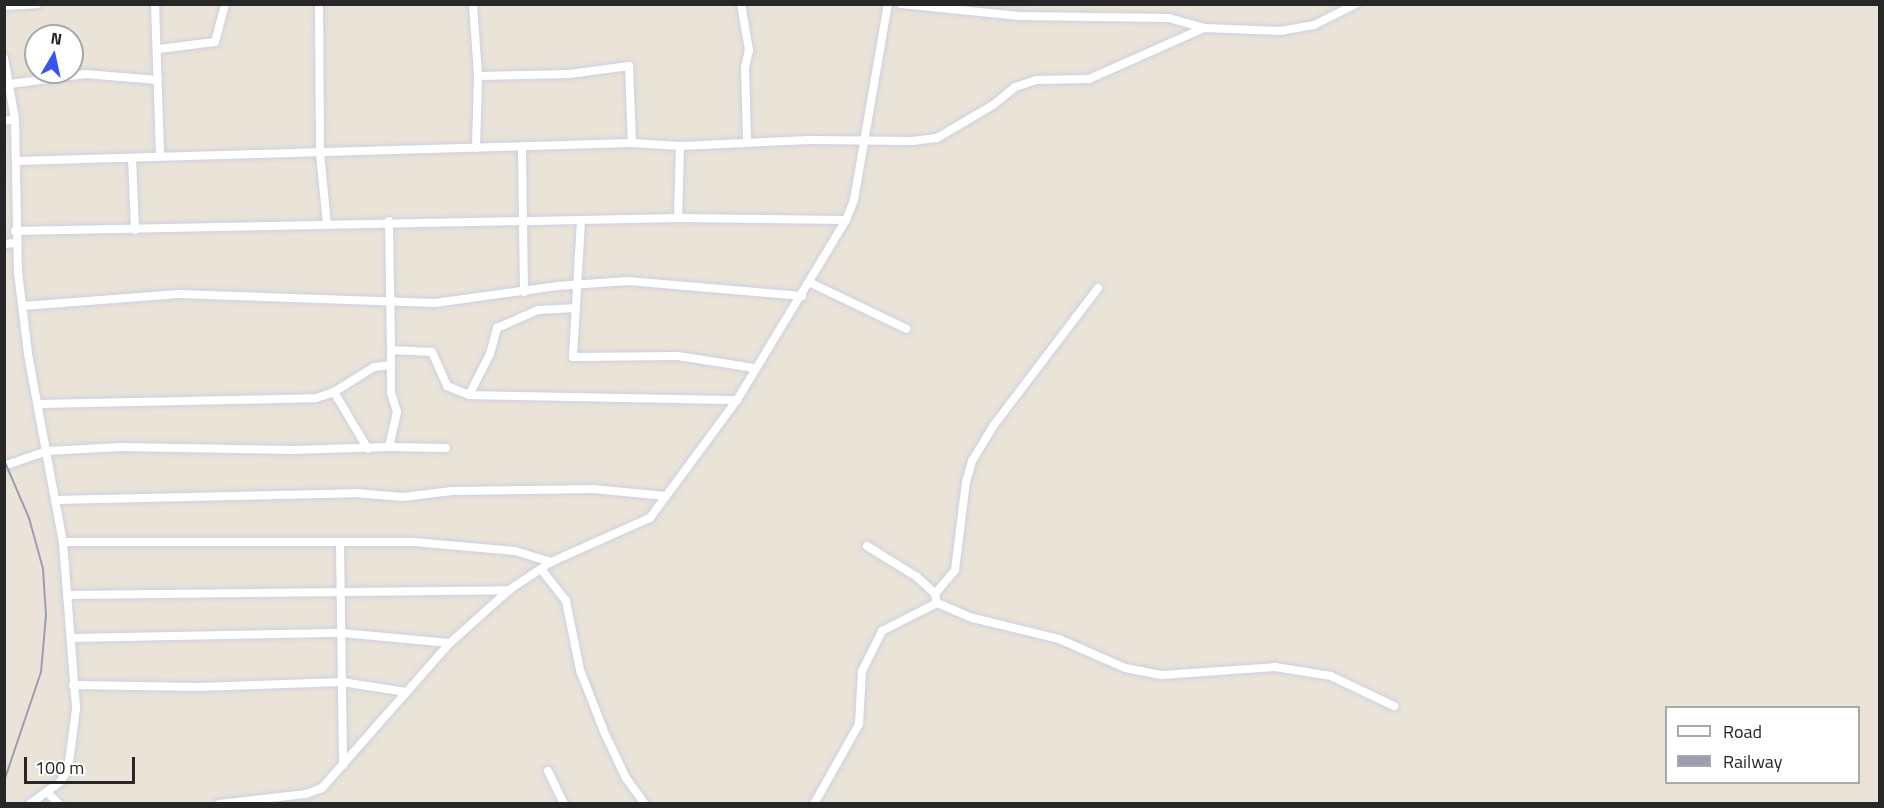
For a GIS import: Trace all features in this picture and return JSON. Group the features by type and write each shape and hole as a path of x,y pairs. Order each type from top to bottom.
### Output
{"street":[{"path":"4,6 37,4"},
{"path":"155,4 159,49 160,156"},
{"path":"159,49 215,42 219,39 225,4"},
{"path":"319,4 320,153 327,225"},
{"path":"473,4 478,76 476,148"},
{"path":"741,4 749,50 745,68 747,141"},
{"path":"219,804 306,794 322,788 450,643 509,590 551,562 638,526 666,496 736,400 754,368 811,283 846,220 854,200 888,4"},
{"path":"901,4 1019,16 1169,18 1204,28 1280,32 1314,25 1356,4"},
{"path":"16,161 522,148 632,142 680,146 747,141 938,138 993,105 1015,87 1036,80 1089,79 1204,28"},
{"path":"4,58 15,119 15,243 23,306 63,542 73,685 74,743 68,770 47,792 30,804"},
{"path":"478,76 569,74 629,66 632,142"},
{"path":"10,84 85,74 158,80"},
{"path":"4,121 15,119"},
{"path":"678,218 680,146"},
{"path":"522,148 524,292"},
{"path":"132,158 135,230"},
{"path":"4,198 15,197"},
{"path":"15,231 327,225 389,221 581,221 678,218 846,220"},
{"path":"389,221 387,264 392,301 391,365 397,412 389,447"},
{"path":"581,221 573,357 678,356 754,368"},
{"path":"4,244 15,243"},
{"path":"23,306 179,294 435,303 578,284 672,282 802,296"},
{"path":"811,283 907,329"},
{"path":"814,804 859,724 862,671 882,631 936,598 955,570 966,482 972,461 994,425 1098,288"},
{"path":"470,395 490,354 497,328 538,310 576,308"},
{"path":"391,350 432,352 447,386 470,395 736,400"},
{"path":"39,405 293,399 334,393 367,370 391,365"},
{"path":"334,393 368,449"},
{"path":"4,466 47,451 153,447 446,448"},
{"path":"55,500 355,494 403,497 452,491 593,489 666,496"},
{"path":"63,542 340,544 414,542 477,546 551,562"},
{"path":"340,544 343,765"},
{"path":"867,546 936,598 974,618 1059,639 1125,668 1175,675 1275,667 1331,676 1394,706"},
{"path":"541,569 566,601 580,670 605,734 626,778 645,804"},
{"path":"67,595 339,590 509,590"},
{"path":"71,638 342,633 450,643"},
{"path":"73,685 200,687 342,682 406,692"},
{"path":"548,771 564,804"},
{"path":"47,792 59,804"}],"railway":[{"path":"4,460 29,518 43,569 46,615 41,672 4,781"}]}
